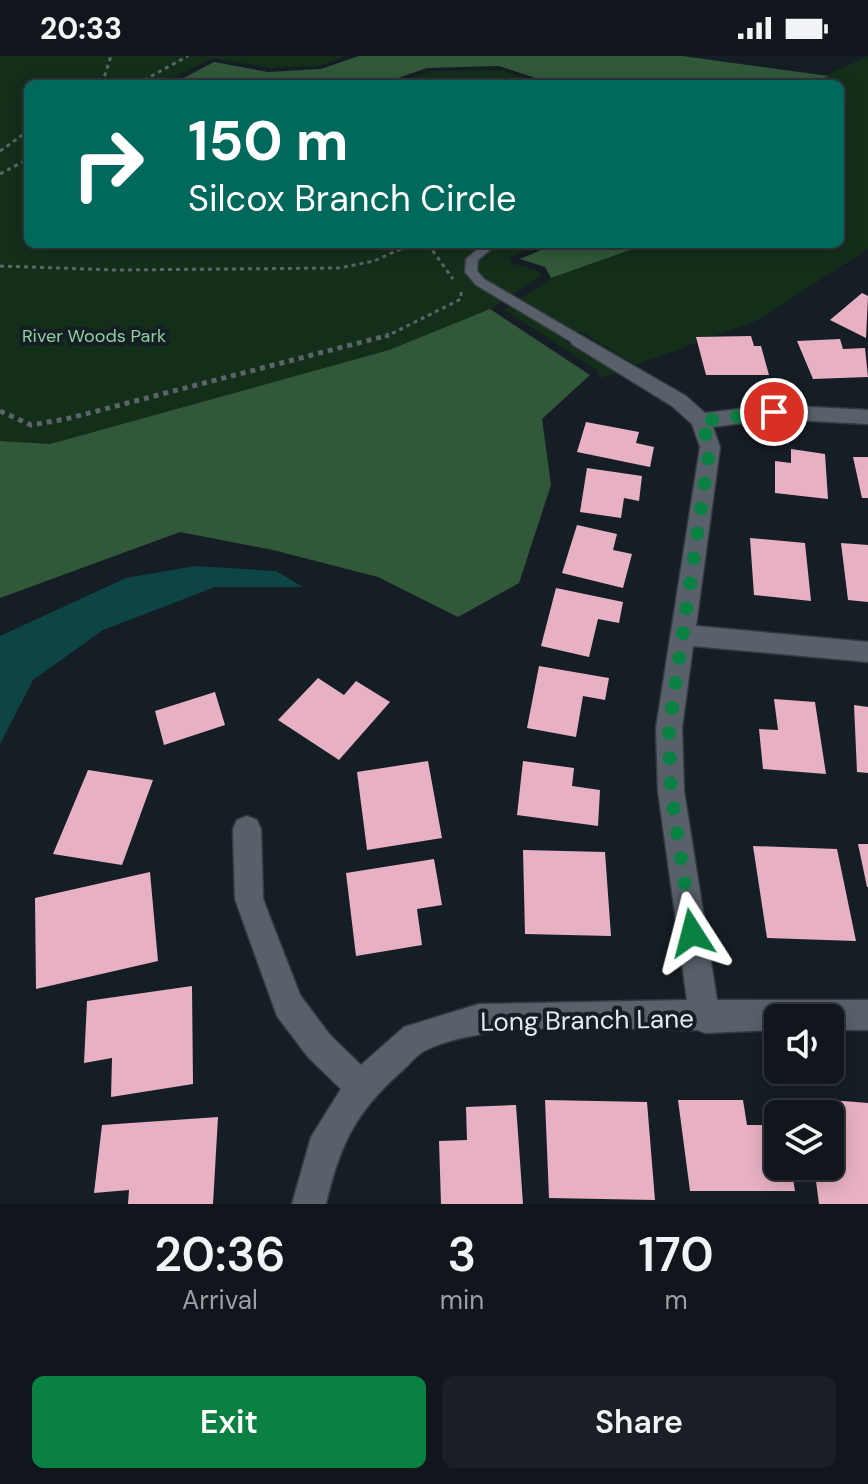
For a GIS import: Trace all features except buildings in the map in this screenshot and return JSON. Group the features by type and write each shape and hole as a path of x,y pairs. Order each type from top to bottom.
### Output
{"street":[{"path":"580,341 679,401 701,421 710,447 669,728 671,791 705,1018"},
{"path":"701,421 774,412 868,417"},
{"path":"684,635 868,652"},
{"path":"247,829 249,899 288,1005 319,1046 361,1086"},
{"name":"Long Branch Lane","path":"309,1204 323,1149 361,1086 415,1038 479,1019 541,1015 705,1018 868,1015"}],"lane":[{"path":"486,248 472,259 471,272 480,282 580,341"}],"path":[{"path":"103,80 111,56"},
{"path":"144,80 188,56"},
{"path":"0,151 24,134"},
{"path":"0,174 24,161"},
{"path":"0,411 31,425 66,419 383,338 461,299 463,292 431,248"},
{"path":"0,266 115,270 339,268 374,261 398,249"}],"green space":[{"name":"River Woods Park","path":"0,56 346,56 320,66 270,68 212,58 169,80 24,80 24,248 530,248 509,258 512,263 538,271 541,276 490,309 389,350 50,444 0,441"},
{"path":"868,56 868,249 758,320 636,365 580,331 563,340 615,373 600,378 597,370 504,310 551,278 636,248 844,248 844,80 816,80"},
{"path":"501,70 530,80 405,80 431,71"}],"shaded area":[{"path":"359,56 682,56 829,76 818,80 542,80 499,66 427,68 392,80 180,80 214,62 268,72 321,69"},
{"path":"546,248 636,248 551,278 545,267 520,259"},
{"path":"490,309 590,375 542,419 551,485 519,583 458,617 378,577 273,550 180,532 0,598 0,441 50,444 389,350"},
{"path":"195,566 276,571 303,587 215,587 103,630 33,680 0,744 0,636 126,578"}],"route":[{"path":"692,933 671,791 669,728 710,447 701,421 742,413 774,412"}]}
